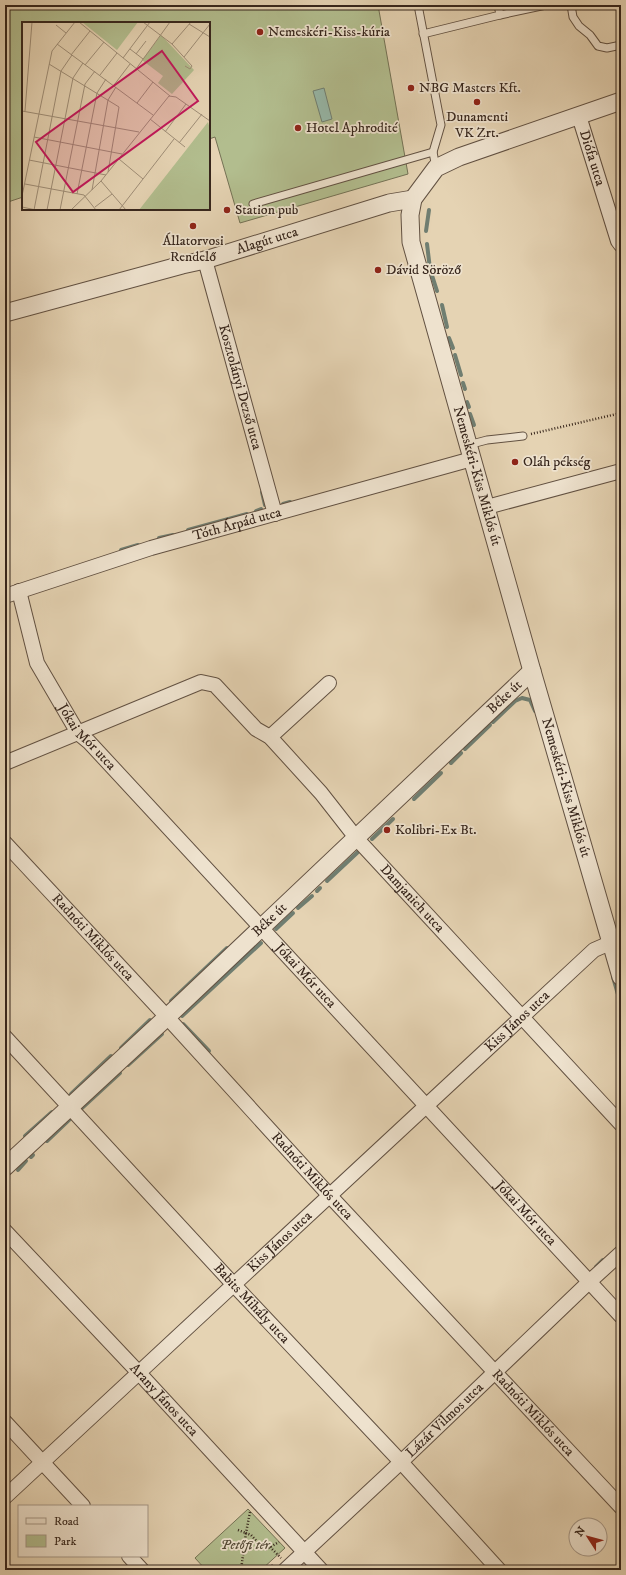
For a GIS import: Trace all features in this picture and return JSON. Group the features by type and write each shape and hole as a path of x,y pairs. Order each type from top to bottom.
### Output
{"street":[{"name":"Nemeskéri-Kiss Miklós út","path":"621,101 459,157 436,168 413,199 410,215 411,242 487,507 532,671 621,977"},
{"name":"Diófa utca","path":"578,116 618,241 621,244"},
{"name":"Alagút utca","path":"5,313 205,260 389,203 413,199"},
{"name":"Kosztolányi Dezső utca","path":"205,260 275,514"},
{"name":"Tóth Árpád utca","path":"5,596 151,548 275,514 470,452"},
{"path":"487,507 621,471"},
{"name":"Jókai Mór utca","path":"19,591 37,662 78,734 89,742 621,1316"},
{"name":"Béke út","path":"5,1167 167,1017 532,671"},
{"name":"Damjanich utca","path":"78,734 201,682 215,685 256,729 270,737 321,793 356,839 621,1124"},
{"path":"270,737 328,683"},
{"path":"5,763 78,734"},
{"name":"Radnóti Miklós utca","path":"5,843 167,1017 330,1196 621,1507"},
{"name":"Kiss János utca","path":"5,1497 594,950 610,943"},
{"name":"Babits Mihály utca","path":"5,1037 234,1285 401,1462 499,1570"},
{"name":"Arany János utca","path":"5,1231 139,1373 259,1504 301,1555 321,1570"},
{"name":"Lázár Vilmos utca","path":"283,1564 301,1555 495,1373 589,1282 621,1254"},
{"path":"5,1422 82,1505"},
{"path":"131,1557 142,1570"}],"lane":[{"path":"418,5 440,125 433,152 436,168"},
{"path":"498,5 500,15"},
{"path":"423,34 546,5"},
{"path":"571,5 573,17 598,46 607,48 621,44"},
{"path":"253,204 433,152"},
{"path":"470,452 487,440 522,436"}],"path":[{"path":"522,436 621,413"},
{"path":"241,1570 249,1513 259,1504"},
{"path":"238,1530 252,1535 265,1550 280,1541 301,1555"},
{"path":"270,1547 283,1564"}],"green space":[{"path":"5,5 378,5 408,174 240,223 215,137 210,139 210,22 22,22 22,197 5,203"},
{"name":"Petőfi tér","path":"248,1509 285,1548 261,1570 206,1570 195,1558"}],"shaded area":[{"path":"324,88 332,119 322,122 313,91"}],"waterway":[{"path":"426,231 429,210"},
{"path":"427,244 430,269 437,291"},
{"path":"442,305 447,327"},
{"path":"449,338 453,348"},
{"path":"455,355 461,375"},
{"path":"463,383 465,389"},
{"path":"467,402 469,407"},
{"path":"470,414 474,425"},
{"path":"262,492 265,505"},
{"path":"283,504 290,502"},
{"path":"256,511 261,509"},
{"path":"188,530 247,514"},
{"path":"159,538 173,535"},
{"path":"121,550 138,545"},
{"path":"493,722 515,701 522,698 530,700 535,711"},
{"path":"465,749 490,725"},
{"path":"451,763 461,753"},
{"path":"414,799 441,773"},
{"path":"372,839 393,819"},
{"path":"327,881 358,852"},
{"path":"317,891 320,888"},
{"path":"298,908 312,896"},
{"path":"276,929 293,913"},
{"path":"182,1016 261,943"},
{"path":"171,1001 227,948"},
{"path":"613,977 621,1005"},
{"path":"121,1048 150,1020"},
{"path":"183,1024 209,1051"},
{"path":"128,1065 162,1034"},
{"path":"71,1094 111,1056"},
{"path":"82,1108 120,1073"},
{"path":"25,1136 52,1112"},
{"path":"47,1141 70,1119"},
{"path":"18,1170 26,1161"},
{"path":"596,1267 603,1260"}],"place":[{"name":"Nemeskéri-Kiss-kúria","path":"260,32"},
{"name":"NBG Masters Kft.","path":"411,88"},
{"name":"Dunamenti VK Zrt.","path":"477,102"},
{"name":"Hotel Aphrodité","path":"298,128"},
{"name":"Station pub","path":"227,210"},
{"name":"Állatorvosi Rendelő","path":"193,226"},
{"name":"Dávid Söröző","path":"378,270"},
{"name":"Oláh pékség","path":"515,462"},
{"name":"Kolibri-Ex Bt.","path":"387,830"}]}
